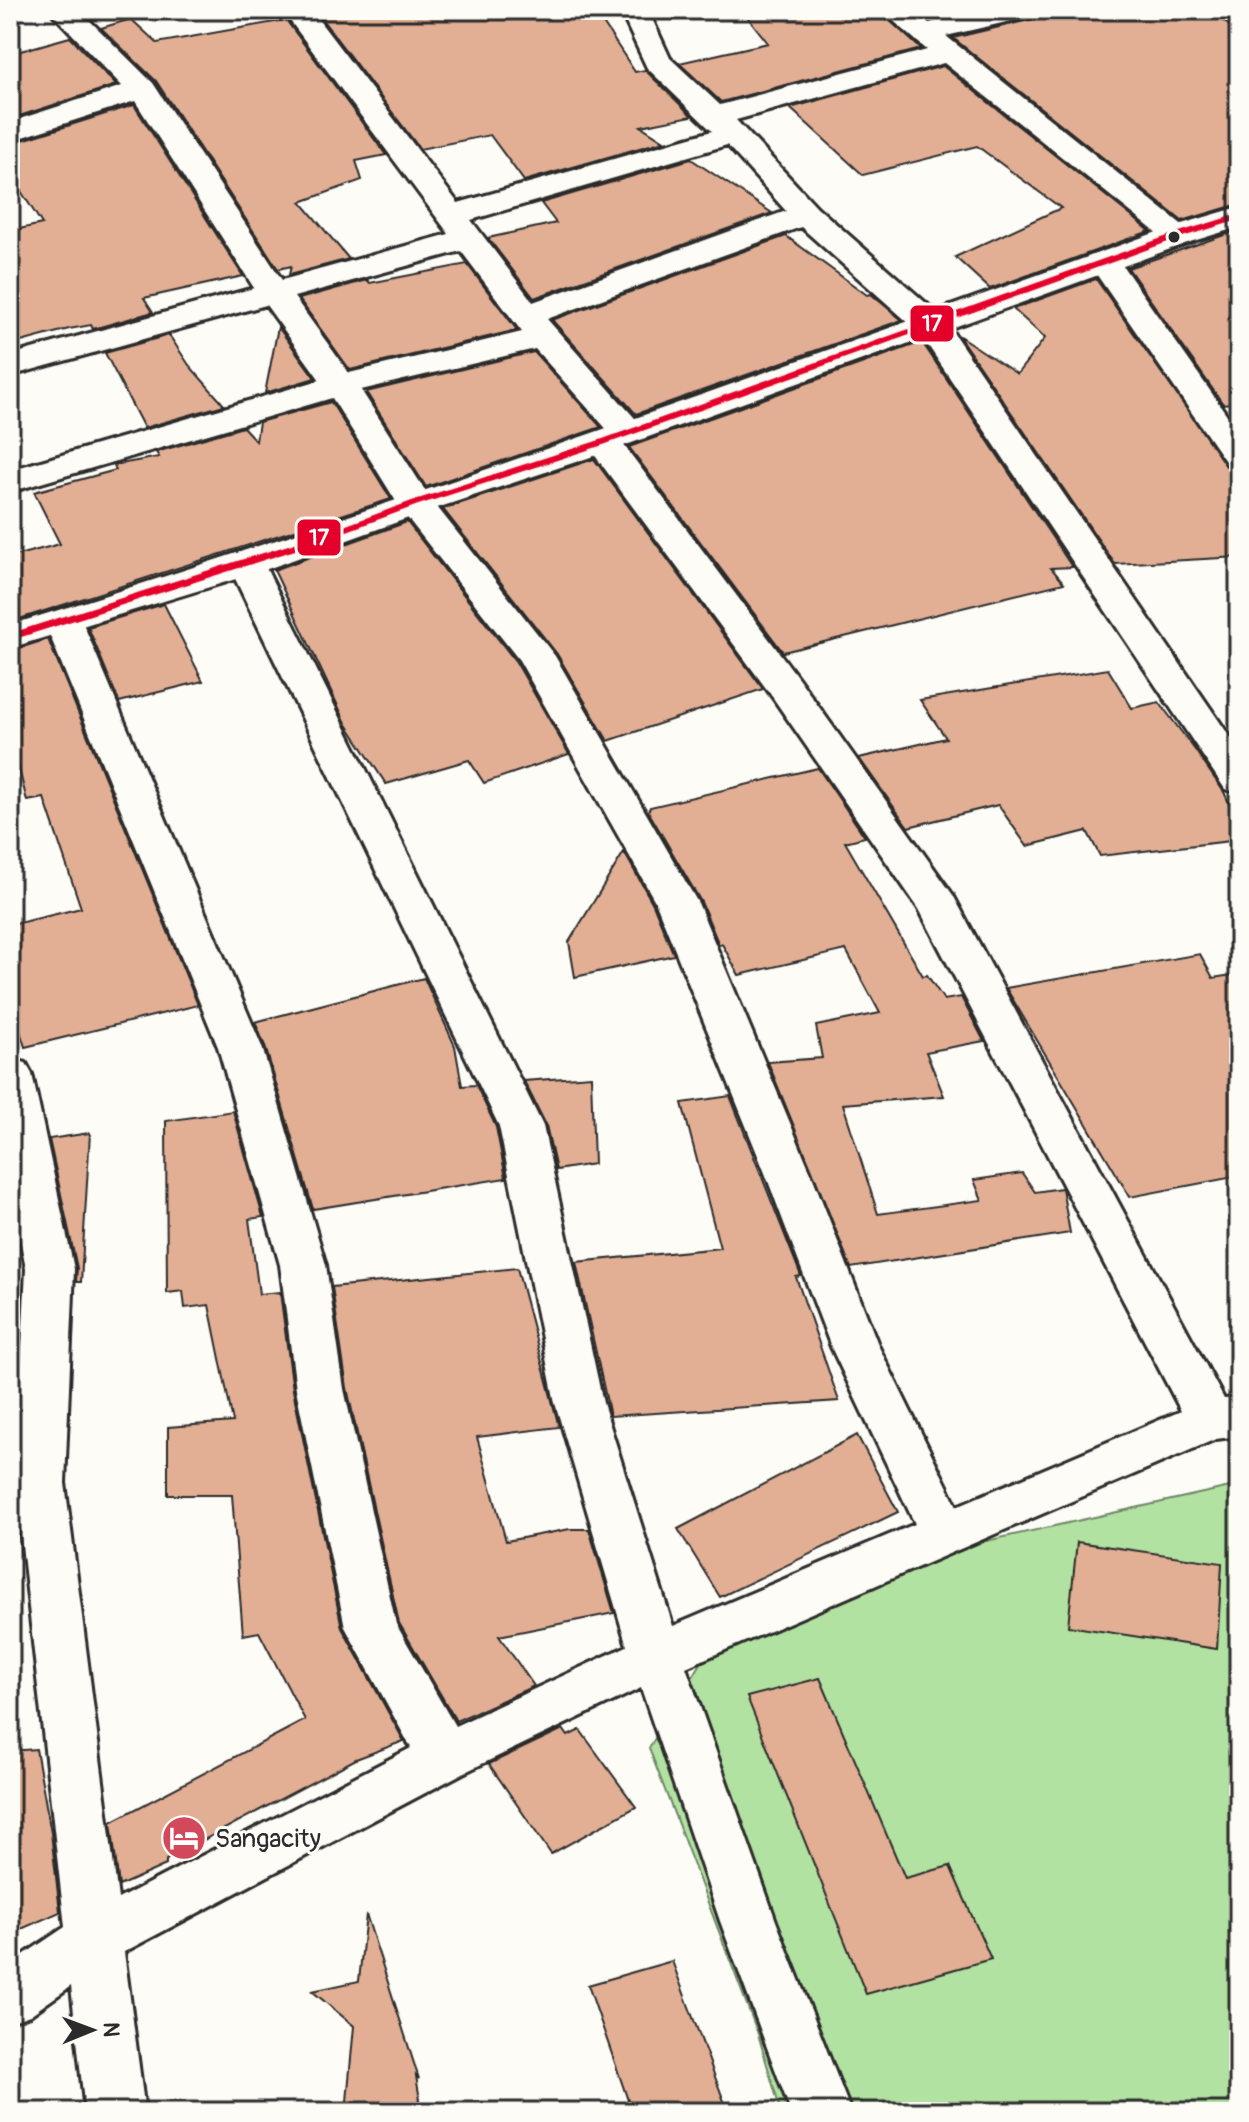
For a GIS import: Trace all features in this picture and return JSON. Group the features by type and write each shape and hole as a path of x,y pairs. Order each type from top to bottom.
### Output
{"street":[{"path":"63,10 142,89 274,293 341,385 415,503 536,656 677,903 788,1173 855,1347 945,1534"},
{"path":"10,1996 94,1939 444,1757 656,1656 1224,1419 938,905 785,687 616,437 296,10"},
{"path":"634,10 657,62 724,125 806,214 931,325 1239,780"},
{"path":"895,10 1179,235"},
{"path":"924,33 1022,10"},
{"path":"10,366 274,293 460,227 724,125 949,53"},
{"path":"10,132 142,89"},
{"path":"10,481 535,326 806,214"},
{"path":"10,637 246,564 415,503 616,437 1179,235 1239,217"},
{"path":"1104,262 1239,457"},
{"path":"246,564 521,1126 579,1403 656,1656 748,1921 821,2112"},
{"path":"63,621 240,1047 303,1265 320,1389 371,1627 444,1757"},
{"path":"10,1074 50,1269 25,1484 94,1939 115,2112"}],"green space":[{"path":"1239,1485 1239,2112 781,2112 758,2034 649,1748 743,1595"}],"building":[{"path":"339,10 577,10 578,17 597,14 635,72 645,70 692,116 641,126 664,141 524,181 490,135 420,149 318,14"},
{"path":"742,10 878,10 921,49 721,102 679,63 768,43"},
{"path":"1039,10 1209,10 1239,33 1239,204 1182,221 953,38 1033,19"},
{"path":"131,19 157,43 286,20 386,155 356,161 362,180 301,202 349,259 289,275 291,266 278,269 156,81 101,28"},
{"path":"70,37 116,85 10,119 10,54"},
{"path":"943,66 1150,231 990,289 955,257 1061,208 977,146 863,175 790,108"},
{"path":"134,105 243,276 144,298 153,312 93,329 91,325 69,329 10,345 10,231 42,224 10,174 10,144"},
{"path":"691,159 772,213 534,298 488,238 556,223 541,203"},
{"path":"1239,230 1239,402 1223,404 1128,268"},
{"path":"786,236 867,295 871,294 902,320 636,414 552,320"},
{"path":"467,264 517,330 350,370 299,299 367,280 370,283"},
{"path":"1096,279 1239,484 1239,557 1115,564 958,335 1017,374 1045,338 1013,309"},
{"path":"278,327 315,378 265,393"},
{"path":"169,335 189,365 224,405 144,428 105,353"},
{"path":"922,342 1072,567 1051,568 1064,583 783,652 629,447"},
{"path":"534,352 601,427 426,487 366,392"},
{"path":"331,402 391,499 10,622 10,557 60,544 34,492 116,470 114,465 159,457 156,452 243,427 256,441 259,422"},
{"path":"594,459 763,689 608,741 557,654 443,509"},
{"path":"407,522 516,662 569,754 484,783 469,760 386,784 346,723 274,570"},
{"path":"164,604 203,681 119,702 88,627"},
{"path":"48,639 198,1005 25,1047 10,999 10,925 81,908 44,798 27,801 10,733 10,651"},
{"path":"1108,669 1132,708 1159,702 1224,792 1239,824 1239,840 1100,856 1087,831 1027,846 998,805 908,827 859,758 946,738 920,700"},
{"path":"818,768 865,837 845,842 923,976 927,975 944,1000 961,997 984,1041 926,1052 944,1096 843,1104 878,1214 982,1200 974,1180 1022,1173 1035,1192 1062,1188 1070,1233 851,1268 768,1062 822,1058 816,1026 880,1013 846,950 739,975 722,944 719,945 701,902 648,811 650,807"},
{"path":"624,852 653,904 674,955 575,977 569,942"},
{"path":"1200,954 1213,978 1239,974 1239,1176 1130,1197 1006,988"},
{"path":"424,978 455,1046 462,1086 476,1085 496,1127 506,1178 313,1209 265,1046 255,1022"},
{"path":"591,1076 594,1164 556,1170 546,1125 524,1081"},
{"path":"730,1096 801,1276 796,1277 839,1401 610,1416 576,1262 720,1248 682,1103"},
{"path":"233,1111 263,1217 249,1219 259,1294 280,1292 293,1390 342,1628 404,1741 356,1759 166,1860 166,1865 119,1886 111,1822 305,1720 259,1632 243,1635 232,1495 168,1495 168,1427 233,1422 209,1305 185,1308 183,1291 167,1293 166,1121"},
{"path":"90,1133 81,1282 76,1282 77,1268 49,1139"},
{"path":"517,1268 559,1427 477,1437 506,1541 570,1529 589,1529 614,1613 499,1636 534,1686 456,1721 399,1623 347,1388 332,1287"},
{"path":"857,1435 898,1512 720,1597 678,1529"},
{"path":"1077,1542 1222,1563 1217,1649 1068,1626"},
{"path":"820,1678 905,1878 950,1866 991,1959 866,1994 747,1697"},
{"path":"563,1729 568,1736 580,1730 636,1807 551,1854 489,1764"},
{"path":"36,1749 51,1833 60,1912 10,1934 10,1751"},
{"path":"366,1914 419,2079 416,2076 422,2112 346,2112 354,2026 312,1991 359,1981"},
{"path":"672,1961 728,2112 632,2112 588,1985"}],"transit line":[{"name":"17","path":"10,637 246,564 415,503 603,442 1179,235 1239,217"}],"place":[{"name":"Sangacity","path":"184,1838"}]}
